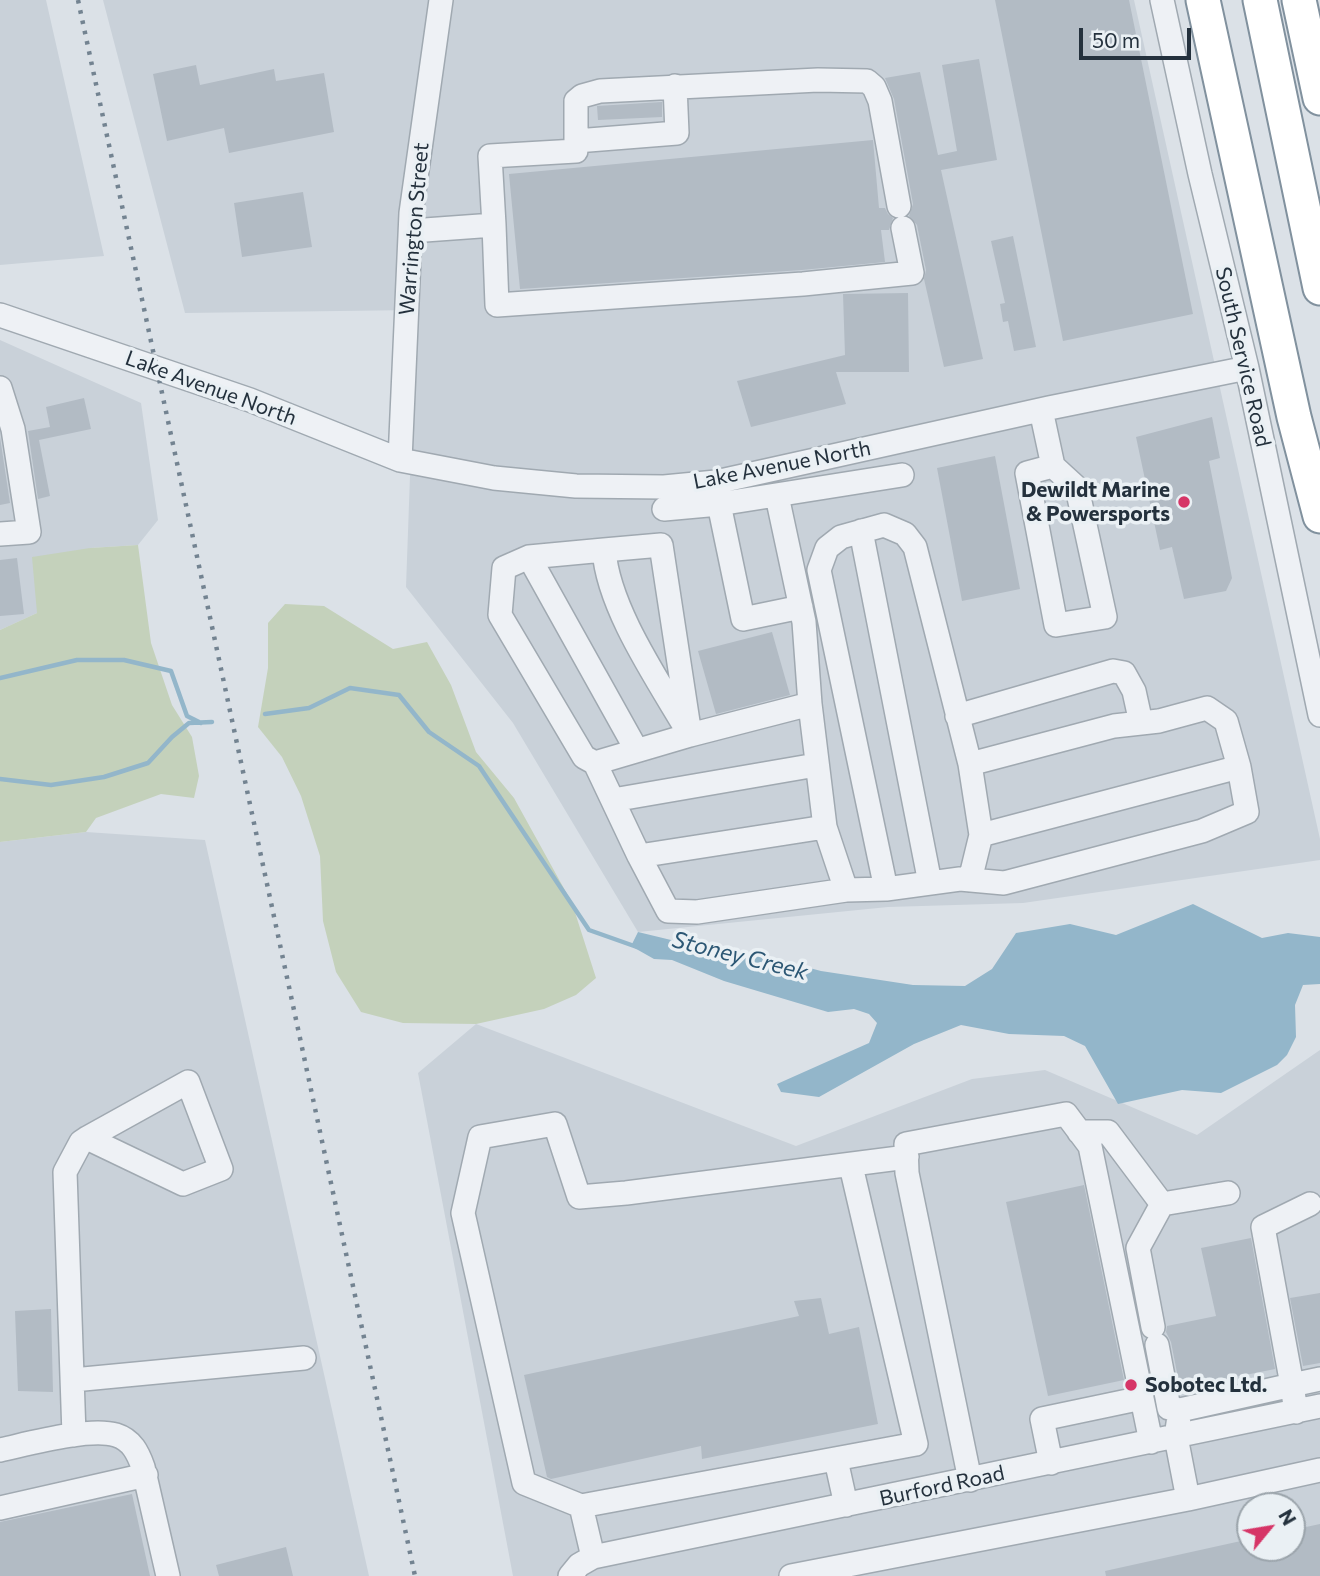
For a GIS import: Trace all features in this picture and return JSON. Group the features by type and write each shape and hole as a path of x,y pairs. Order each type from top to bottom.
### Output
{"highway":[{"path":"1203,0 1294,417 1320,516"},
{"path":"1260,0 1320,288"},
{"path":"1299,0 1320,98"}],"street":[{"name":"Warrington Street","path":"400,460 411,231 441,0"},
{"name":"South Service Road","path":"1162,0 1200,174 1247,368 1320,715"},
{"path":"899,206 880,101 874,87 867,81 818,80 600,91 582,96 576,101 576,151 490,156 497,305 803,284 912,273 903,228"},
{"path":"576,141 677,133 676,86"},
{"path":"411,231 494,225"},
{"name":"Lake Avenue North","path":"0,315 250,400 400,460 494,478 664,498 716,482 1041,410 1247,368"},
{"path":"0,388 13,429 29,532 0,534"},
{"path":"1041,410 1053,466 1077,488 1105,617 1056,625 1027,472 1053,466"},
{"path":"827,458 833,486"},
{"path":"798,465 801,492"},
{"path":"690,735 661,545 664,498 719,505 902,475"},
{"path":"777,496 804,622 810,704 816,739 816,765 825,827 846,890"},
{"path":"719,505 743,619 801,607"},
{"path":"886,889 819,570 827,548 841,537 884,525 905,534 915,547 970,764 981,835 970,880"},
{"path":"861,531 930,883"},
{"path":"661,545 529,557 504,568 500,615 584,757 595,763 668,911 697,912 846,890 886,889 970,880 1004,883 1202,831 1247,812 1239,767 1226,721 1208,708 1159,721 1114,726 970,764"},
{"path":"604,550 605,568 620,613 690,735"},
{"path":"529,557 636,749"},
{"path":"957,716 1113,671 1124,673 1134,691 1141,723"},
{"path":"595,763 636,749 810,704"},
{"path":"816,739 853,732"},
{"path":"612,800 816,765"},
{"path":"981,835 1239,767"},
{"path":"639,856 825,827"},
{"path":"74,1435 65,1172 81,1142 87,1138 187,1082 221,1168 183,1184 87,1138"},
{"path":"970,1480 907,1173 906,1144 1066,1114 1090,1146 1151,1443"},
{"path":"851,1166 916,1444 581,1506 524,1483 463,1213 480,1137 555,1124 579,1197 851,1166 906,1157"},
{"path":"1079,1132 1108,1132 1162,1204"},
{"path":"1162,1204 1228,1194"},
{"path":"1162,1204 1138,1248 1169,1408 1180,1410 1320,1379"},
{"path":"1296,1412 1263,1227 1310,1204"},
{"path":"73,1380 304,1358"},
{"path":"1051,1463 1042,1419 1142,1398"},
{"name":"Burford Road","path":"570,1576 579,1565 593,1557 1320,1406"},
{"path":"1180,1410 1176,1437 1188,1499"},
{"path":"0,1450 74,1435 115,1434 129,1442 138,1453 146,1475 168,1576"},
{"path":"836,1460 846,1505"},
{"path":"791,1576 1188,1499 1320,1470"},
{"path":"0,1508 146,1475"},
{"path":"581,1506 593,1557"}],"shaded area":[{"path":"0,0 46,0 104,256 0,265"},
{"path":"103,0 1134,0 1320,839 1320,860 1023,903 888,907 638,932 513,723 406,587 416,310 185,313"},
{"path":"0,340 141,403 158,520 138,545 90,548 37,613 0,630"},
{"path":"86,832 205,840 369,1576 0,1576 0,842"},
{"path":"476,1024 796,1146 972,1079 1045,1070 1197,1135 1320,1050 1320,1576 513,1576 418,1073"}],"green space":[{"path":"138,545 151,643 172,705 192,737 199,776 194,798 161,794 96,818 86,832 0,842 0,630 37,613 32,557 90,548"},
{"path":"285,604 324,606 393,649 427,642 451,685 476,752 514,798 572,903 596,978 576,995 544,1009 476,1024 403,1023 361,1012 336,972 323,921 320,856 301,796 282,757 258,727 268,668 268,623"}],"water":[{"path":"1193,904 1262,938 1288,933 1320,937 1320,984 1303,985 1295,1005 1296,1037 1287,1055 1277,1065 1221,1093 1182,1090 1118,1104 1085,1046 1064,1036 1009,1034 961,1025 914,1044 819,1097 781,1092 777,1084 869,1043 877,1023 869,1014 854,1009 828,1012 724,981 672,960 654,959 631,946 638,932 700,947 757,954 821,971 913,985 965,986 992,969 1016,933 1070,924 1116,935"}],"building":[{"path":"995,0 1129,0 1193,314 1063,341"},
{"path":"979,59 997,160 941,170 983,359 944,367 924,279 926,270 917,225 909,216 913,204 894,99 885,78 920,72 938,155 957,151 942,65"},
{"path":"196,65 200,85 274,69 276,81 324,73 334,132 229,153 224,128 167,141 153,74"},
{"path":"662,102 662,117 598,120 597,106"},
{"path":"873,140 879,208 885,208 893,218 889,230 881,230 885,262 520,289 509,174"},
{"path":"303,192 312,247 242,257 234,203"},
{"path":"1013,236 1036,347 1014,351 1008,321 1003,322 1000,304 1005,303 991,241"},
{"path":"908,293 909,372 836,372 846,404 751,427 737,381 845,355 843,294"},
{"path":"84,398 91,429 39,440 50,496 38,499 28,431 50,427 46,407"},
{"name":"Dewildt Marine & Powersports","path":"1212,417 1220,458 1209,461 1232,578 1226,591 1184,599 1172,547 1160,550 1136,437"},
{"path":"0,437 10,503 0,505"},
{"path":"995,456 1020,589 962,601 937,468"},
{"path":"17,558 24,614 0,616 0,560"},
{"path":"772,632 790,695 716,714 698,651"},
{"path":"1084,1185 1124,1380 1048,1396 1006,1202"},
{"path":"1251,1238 1275,1369 1180,1388 1171,1342 1166,1332 1167,1326 1216,1316 1201,1248"},
{"path":"1320,1293 1320,1363 1303,1366 1290,1298"},
{"path":"821,1298 829,1334 859,1327 878,1424 702,1459 701,1446 551,1479 547,1477 524,1375 799,1316 794,1301"},
{"path":"51,1309 53,1392 18,1391 15,1311"},
{"path":"132,1494 150,1576 0,1576 0,1522"},
{"path":"1320,1524 1320,1576 1106,1576 1105,1571 1236,1542 1236,1562 1306,1562 1306,1527"},
{"path":"286,1547 293,1576 219,1576 216,1565"}],"waterway":[{"path":"0,678 77,660 124,660 171,671 187,716 201,723"},
{"name":"Stoney Creek","path":"265,714 309,708 350,688 399,695 429,732 479,766 589,930 637,947"},
{"name":"Stoney Creek","path":"0,779 51,785 104,777 148,763 189,723 212,722"}],"railway":[{"path":"78,0 415,1576"}],"place":[{"name":"Dewildt Marine & Powersports","path":"1184,502"},
{"name":"Sobotec Ltd.","path":"1131,1385"}]}
